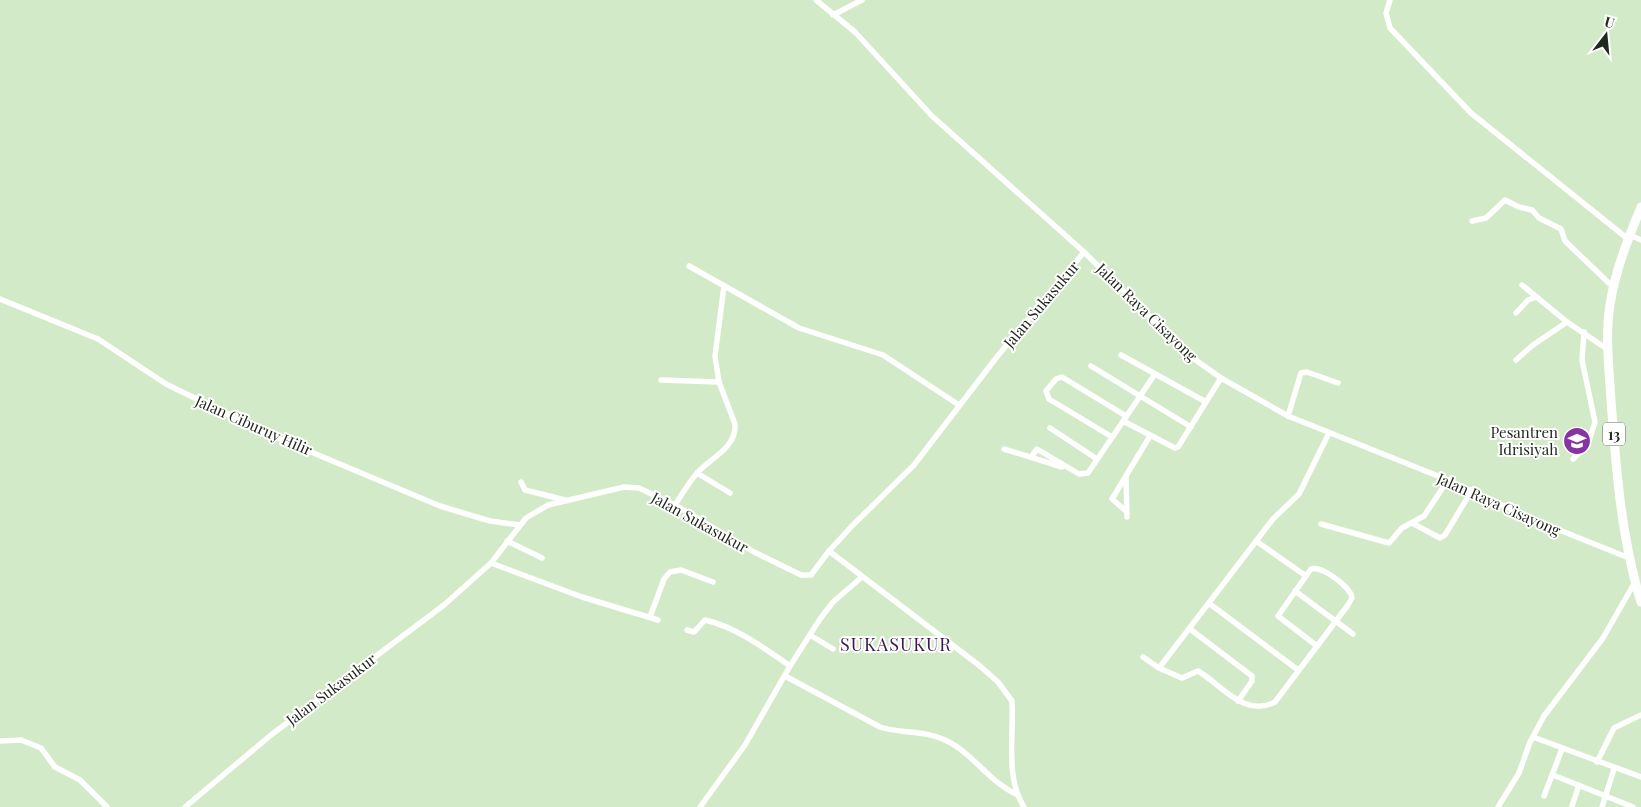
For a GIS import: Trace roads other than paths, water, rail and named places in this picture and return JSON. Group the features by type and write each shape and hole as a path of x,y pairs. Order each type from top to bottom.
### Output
{"highway":[{"name":"13","path":"1641,207 1619,265 1610,306 1608,350 1614,437 1629,558 1641,602"}],"street":[{"name":"Jalan Raya Cisayong","path":"816,0 883,60 932,116 1084,252 1190,356 1221,378 1288,416 1448,480 1565,533 1629,558"},
{"path":"833,15 862,0"},
{"path":"1390,0 1386,13 1390,28 1471,113 1629,237 1641,240"},
{"path":"1472,221 1486,218 1505,200 1519,208 1532,210 1539,218 1561,229 1565,241 1614,287"},
{"name":"Jalan Sukasukur","path":"185,807 271,735 444,605 491,563 520,525 542,508 565,500 632,487 675,505 725,537 801,575 806,576 815,572 828,551 914,465 959,405 1084,252"},
{"path":"689,266 799,328 882,355 959,405"},
{"path":"1522,285 1567,322 1584,332 1593,341 1605,346 1608,350"},
{"path":"675,505 697,473 726,447 736,432 735,424 719,382 715,344 724,286"},
{"path":"1516,313 1528,300 1537,297"},
{"name":"Jalan Ciburuy Hilir","path":"0,299 98,339 166,384 268,434 440,506 490,521 520,525"},
{"path":"1516,360 1533,345 1567,322"},
{"path":"1573,458 1588,444 1594,422 1582,360 1584,332"},
{"path":"1121,355 1206,402"},
{"path":"1091,366 1191,426"},
{"path":"1288,416 1301,374 1307,372 1338,383"},
{"path":"1031,457 1037,449 1079,474 1085,475 1155,374"},
{"path":"1112,437 1049,398 1046,391 1056,379 1062,377 1150,436 1175,448 1221,378"},
{"path":"660,380 719,382"},
{"path":"1050,428 1097,459"},
{"path":"1159,668 1210,604 1273,519 1299,494 1329,433"},
{"path":"1126,474 1126,514 1112,499 1126,474 1150,436"},
{"path":"1004,449 1071,469"},
{"path":"697,473 730,493"},
{"path":"1321,524 1386,544 1391,542 1402,528 1429,510 1448,480"},
{"path":"521,482 525,490 565,500"},
{"path":"1412,523 1440,538 1445,535 1472,490"},
{"path":"507,541 542,558"},
{"path":"1256,541 1306,576"},
{"path":"828,551 980,666 1008,693 1012,701 1012,764 1016,794 1024,807"},
{"path":"491,563 582,596 658,620"},
{"path":"1142,657 1159,668 1182,678 1198,671 1238,701 1262,706 1275,702 1336,622 1352,598 1351,592 1320,569 1311,570 1278,616 1317,646"},
{"path":"650,617 664,579 670,572 681,570 713,582"},
{"path":"700,807 745,745 790,666 833,602 862,577"},
{"path":"1498,807 1519,773 1533,737 1544,716 1603,638 1635,582"},
{"path":"1295,591 1353,634"},
{"path":"1210,604 1298,670"},
{"path":"686,630 694,632 705,620 713,622 752,640 790,666"},
{"path":"1190,630 1252,676 1252,681 1238,701"},
{"path":"810,635 833,649"},
{"path":"784,676 880,727 896,732 932,735 946,740 996,781 1016,794"},
{"path":"1597,762 1614,728 1641,715"},
{"path":"1533,737 1614,769 1641,777"},
{"path":"0,741 21,740 41,748 55,766 80,780 108,807"},
{"path":"1544,796 1562,748"},
{"path":"1602,807 1614,769"},
{"path":"1553,775 1632,807"},
{"path":"1572,806 1579,785"}],"place":[{"name":"Pesantren Idrisiyah","path":"1577,441"}],"district":[{"name":"SUKASUKUR","path":"896,644"}]}
